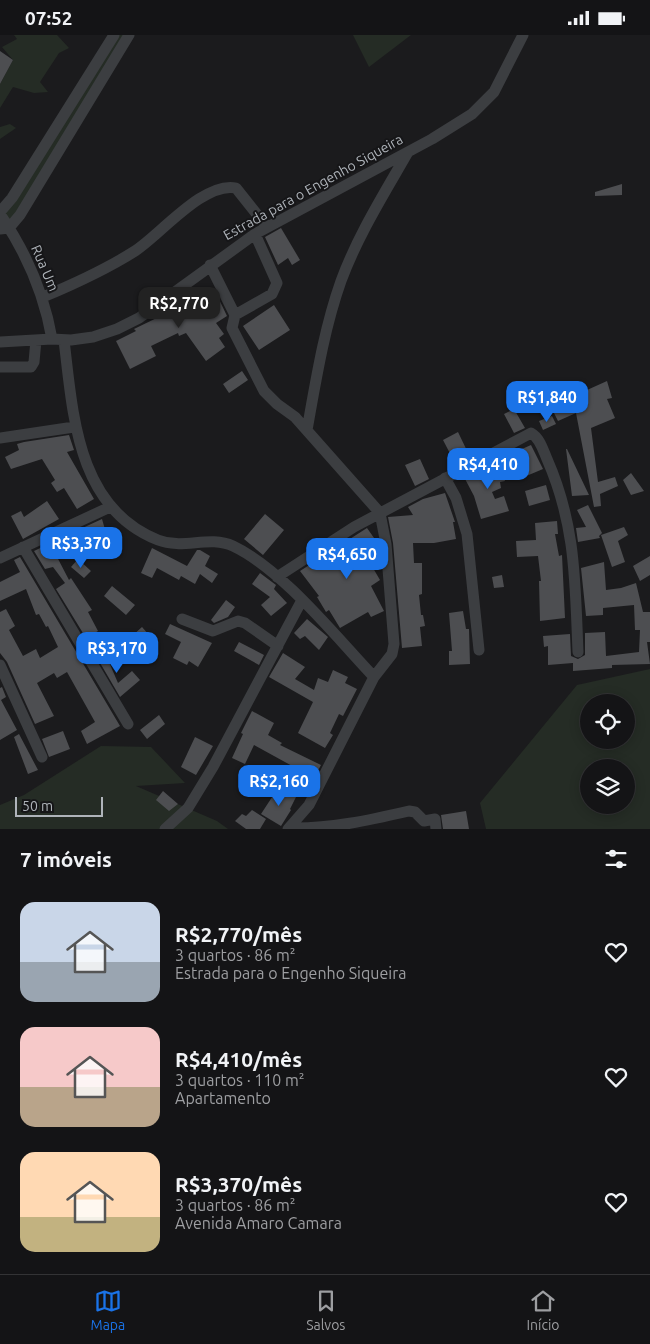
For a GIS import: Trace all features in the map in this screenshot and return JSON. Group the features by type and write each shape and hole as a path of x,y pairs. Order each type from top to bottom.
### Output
{"street":[{"path":"0,213 12,199 114,35"},
{"path":"5,229 20,215 129,35"},
{"name":"Estrada para o Engenho Siqueira","path":"0,342 93,337 132,322 255,233 408,151 484,105 494,92 523,35"},
{"path":"77,95 89,103"},
{"path":"307,430 324,343 342,280 365,226 408,151"},
{"path":"43,297 112,265 138,250 195,201 210,193 232,187 236,188 267,227"},
{"name":"Rua Um","path":"0,213 5,229 26,258 43,297 52,339"},
{"path":"235,315 272,294 276,289 277,283 255,233"},
{"path":"210,265 235,315 232,328 264,391 307,430 380,513 386,544 394,644 392,654 374,677 309,805 289,828"},
{"path":"0,367 31,367 34,362 36,340"},
{"path":"64,340 74,427 90,472 110,507 131,526 159,541 179,545 211,541 231,545 277,577 302,600 374,677"},
{"path":"0,437 74,427"},
{"path":"277,577 380,513 531,433 537,437 556,481 567,517 573,551 578,652"},
{"path":"445,478 461,510 467,534 479,650"},
{"path":"0,558 110,507"},
{"path":"23,547 128,724"},
{"path":"165,829 188,808 213,767 302,600"},
{"path":"182,619 213,631 238,621 245,623 278,646"},
{"path":"0,665 3,685 42,757"},
{"path":"289,828 344,827 409,811 415,812 424,821 435,819 436,829"}],"shaded area":[{"path":"14,35 57,35 69,48 59,53 40,82 48,92 34,93 13,87 0,108 0,84 13,60 2,47 17,39"},
{"path":"114,35 129,35 9,228 0,212"},
{"path":"353,35 411,35 369,67"},
{"path":"10,124 16,128 0,139 0,127"},
{"path":"650,669 650,829 486,829 480,803 577,685"},
{"path":"101,746 151,747 185,783 136,786 217,821 228,829 0,829 0,805 24,795"}],"building":[{"path":"0,51 13,60 0,84"},
{"path":"622,184 622,195 595,196 595,192"},
{"path":"281,228 300,260 292,265 288,258 278,265 265,237"},
{"path":"215,291 227,316 216,323 224,334 219,338 225,347 206,361 186,333 179,336 178,333 151,346 156,356 130,369 116,341 136,331 134,329 169,312 167,307 169,305"},
{"path":"274,305 290,330 259,350 243,326"},
{"path":"242,371 248,380 229,393 223,384"},
{"path":"607,381 612,398 607,399 615,418 591,428 598,482 615,477 618,486 600,494 601,506 594,507 576,413 558,421 553,411 569,404 567,399"},
{"path":"514,409 525,428 514,433 504,414"},
{"path":"552,416 556,424 543,430 539,421"},
{"path":"458,432 470,457 456,465 443,440"},
{"path":"69,435 74,450 67,452 94,499 77,509 64,488 57,492 51,483 55,480 42,459 11,469 5,457 19,450 17,444"},
{"path":"531,445 543,469 524,477 513,453"},
{"path":"567,449 589,495 572,496"},
{"path":"420,459 429,479 415,486 405,465"},
{"path":"498,460 505,481 500,482 501,488 492,492 495,499 504,496 509,511 481,519 474,496 464,477"},
{"path":"631,473 644,491 631,495 623,480"},
{"path":"546,485 550,500 529,506 525,491"},
{"path":"445,493 455,522 453,522 456,539 434,543 413,543 414,563 422,563 422,594 419,595 421,615 423,615 425,626 420,627 422,646 402,648 393,543 388,517 413,515 408,507 423,499"},
{"path":"47,501 59,519 23,539 11,516 21,511 24,517"},
{"path":"588,505 602,533 599,536 600,538 578,542 576,528 586,527 577,510"},
{"path":"265,514 284,530 263,555 244,539"},
{"path":"102,519 108,540 84,550 76,531"},
{"path":"557,521 558,534 555,534 559,556 562,555 565,618 540,621 539,581 541,581 538,556 517,557 516,541 536,540 535,523"},
{"path":"624,527 628,535 618,541 625,562 612,567 601,535"},
{"path":"367,528 379,545 366,556 380,580 371,586 384,611 371,617 368,612 340,628 329,610 326,612 317,597 319,596 300,571"},
{"path":"55,541 59,552 56,555 69,580 71,578 92,610 88,612 98,631 86,638 56,589 65,583 53,567 45,569 34,551"},
{"path":"152,548 187,566 197,550 200,550 210,556 205,566 218,574 212,583 200,574 195,584 181,576 179,580 157,568 152,578 141,573"},
{"path":"650,556 650,575 640,581 633,566"},
{"path":"20,557 120,726 87,744 81,731 95,722 67,672 57,678 54,673 37,683 54,716 35,724 7,662 0,653 0,612 6,609 15,626 9,630 23,656 36,649 40,658 58,647 48,626 46,627 39,614 36,615 26,589 0,601 0,582 20,572 14,560"},
{"path":"78,559 91,571 84,578 71,567"},
{"path":"604,562 606,590 636,583 643,612 650,612 650,642 647,642 650,664 612,665 612,668 573,671 573,663 548,665 548,646 544,647 543,636 570,634 571,656 578,659 585,655 585,633 605,632 606,656 639,652 640,630 635,630 634,605 603,608 603,615 586,616 581,568"},
{"path":"260,573 276,585 274,589 287,603 271,616 261,605 270,597 252,584"},
{"path":"502,575 504,587 494,588 492,577"},
{"path":"112,586 135,605 126,615 104,596"},
{"path":"226,600 235,607 228,617 214,623 211,620"},
{"path":"463,611 466,629 469,629 470,664 449,665 449,651 452,651 449,613"},
{"path":"307,619 328,637 319,650 305,636 300,639 294,633"},
{"path":"170,624 212,643 198,667 189,661 187,665 173,658 181,642 165,634"},
{"path":"142,627 150,636 139,645 132,636"},
{"path":"239,642 264,655 259,665 234,651"},
{"path":"108,649 114,659 109,662 118,683 132,671 140,680 120,697 96,656"},
{"path":"283,653 305,667 295,679 314,690 318,678 328,682 333,670 348,677 345,683 357,689 343,716 339,714 330,733 333,735 325,748 298,733 313,702 269,677"},
{"path":"2,687 6,697 1,700 17,730 0,740 0,688"},
{"path":"252,711 274,723 268,735 282,743 280,745 321,765 314,778 254,745 245,764 232,758 243,734 241,733"},
{"path":"159,715 165,724 147,739 140,730"},
{"path":"63,731 70,749 49,757 42,739"},
{"path":"19,734 38,770 28,774 14,737"},
{"path":"195,737 213,746 196,775 181,767"},
{"path":"278,788 296,797 291,810 281,826 261,814"},
{"path":"163,791 178,804 169,811 156,800"},
{"path":"252,810 266,819 260,829 246,829 235,821 242,814 246,816"},
{"path":"466,811 469,829 443,829 441,815"}]}
